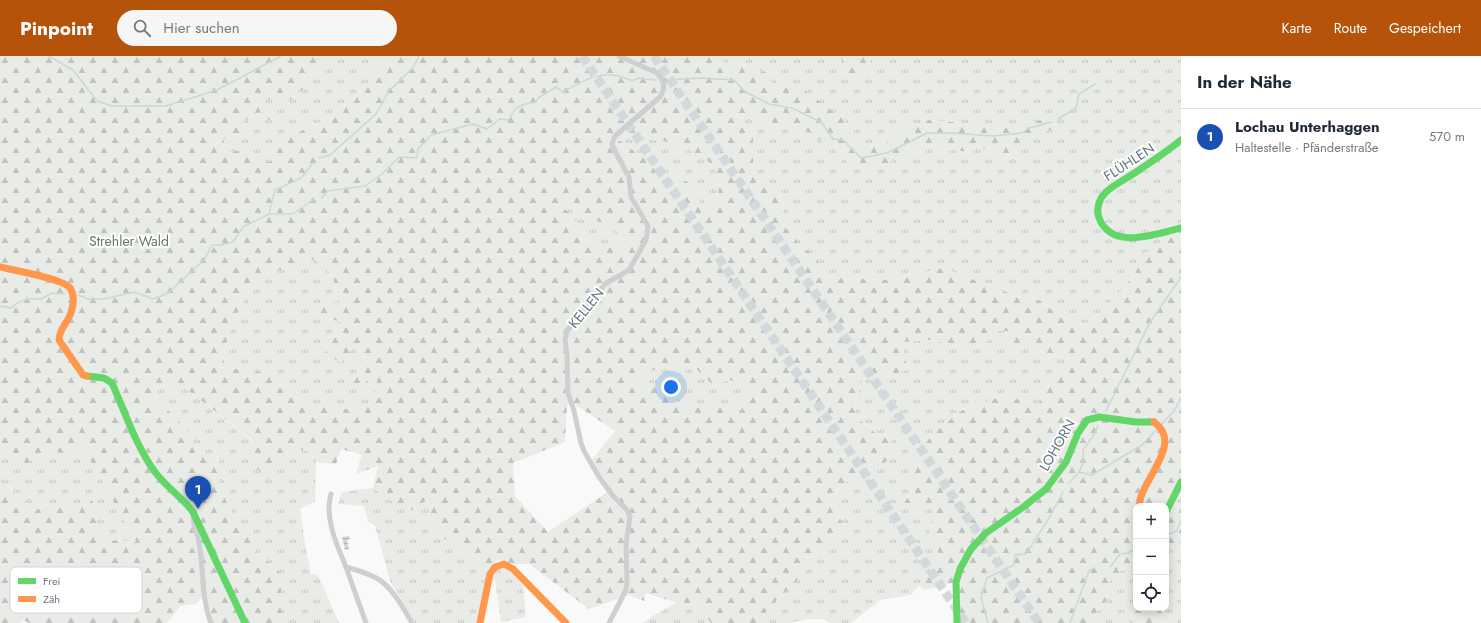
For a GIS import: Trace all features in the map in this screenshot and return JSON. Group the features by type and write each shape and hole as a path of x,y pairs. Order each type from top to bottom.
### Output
{"street":[{"name":"KELLEN","path":"609,623 626,590 626,544 630,520 628,512 613,496 599,476 581,443 574,411 568,393 567,356 564,340 567,331 605,284 629,270 646,240 648,226 631,197 629,177 612,144 615,136 660,97 663,84 657,73 619,56"},
{"name":"FLÜHLEN","path":"1181,140 1161,156 1104,194 1099,203 1097,212 1100,222 1106,232 1114,236 1125,238 1181,228"},
{"path":"0,267 58,281 71,288 73,293 72,311 69,319 59,334 59,340 83,375 104,378 112,383 142,452 157,473 184,500 193,512 245,623"},
{"name":"LOHORN","path":"957,623 956,582 960,569 967,556 978,541 1046,489 1066,462 1078,433 1087,420 1099,417 1136,422 1154,422 1159,425 1167,437 1165,452 1142,493 1140,503"},
{"path":"1169,505 1181,482"},
{"path":"331,494 328,506 336,544 366,623"},
{"path":"193,512 192,519 199,542 206,610 211,623"},
{"path":"480,623 490,574 495,567 504,564 513,569 566,623"},
{"path":"346,567 383,582 398,601 412,623"}],"green space":[{"name":"Strehler Wald","path":"0,56 331,56 324,64 312,72 310,83 289,101 277,103 267,98 264,102 274,108 274,117 269,120 259,112 243,122 242,132 224,139 223,152 238,151 255,154 261,162 272,162 271,153 292,135 315,125 350,101 373,77 372,69 376,64 381,66 390,56 705,56 735,65 739,56 747,56 744,67 768,73 772,89 802,89 844,119 849,132 861,144 879,147 901,131 929,120 991,126 1045,120 1054,122 1053,130 1047,130 1023,140 1025,145 1016,156 977,147 967,152 918,144 910,154 894,154 889,164 852,168 841,154 812,135 798,123 782,128 736,112 738,124 753,137 753,160 755,173 771,186 784,200 781,222 797,241 818,260 815,277 891,280 943,268 1022,298 1037,299 1062,316 1080,325 1095,319 1133,277 1146,252 1156,253 1160,242 1165,235 1181,223 1181,481 1171,508 1181,507 1181,541 1169,547 1169,503 1133,503 1133,565 1111,576 1107,600 1096,612 1102,623 962,623 957,610 956,582 925,590 919,586 936,563 938,557 936,544 931,538 929,531 936,510 926,506 903,505 914,486 908,469 931,436 958,413 976,402 987,402 1001,396 1038,405 1058,369 1068,359 1007,342 1010,331 995,331 980,349 929,340 903,342 907,370 892,375 863,374 853,415 877,434 892,439 891,457 882,465 858,473 837,490 832,500 843,525 818,552 807,557 794,587 782,594 756,623 711,623 698,605 677,603 646,593 644,601 629,595 589,609 529,564 513,564 502,560 496,561 490,567 458,544 439,537 436,527 427,521 432,509 427,500 412,510 398,505 373,488 378,466 356,474 362,455 341,449 336,464 316,462 310,451 292,448 267,480 249,459 254,441 177,382 157,386 154,407 169,411 190,434 198,452 219,457 219,481 227,504 242,526 258,537 253,550 276,568 287,581 282,584 280,608 289,623 211,623 205,594 196,604 180,606 167,623 29,623 23,620 20,623 0,623 0,487 6,485 34,511 48,504 80,511 88,493 95,506 99,539 136,542 83,447 66,458 52,447 26,464 14,454 4,451 0,438","holes":["625,128 638,140 647,138 682,145 708,161 719,175 718,203 703,207 688,182 675,177 658,181 653,165 616,138","561,206 570,207 589,220 601,222 617,231 627,242 607,247 583,239 572,224 577,219","315,259 332,275 340,302 323,304 320,317 342,322 337,334 325,353 341,363 354,347 364,355 357,377 344,379 354,389 377,374 377,387 369,403 356,410 314,405 284,392 272,373 220,367 231,326 247,294 270,270 286,270","690,363 713,385 730,380 753,387 753,396 744,402 741,410 711,407 705,410 679,402 662,389 641,384 638,377 668,364","570,401 615,431 590,462 609,491 548,532 515,496 513,463 565,442 567,406"]},
{"path":"331,56 390,56 381,66 372,69 373,77 350,101 315,125 292,135 272,163 261,162 223,152 224,139 242,132 243,122 259,112 267,97 289,101 310,83 312,72 324,64"},
{"path":"705,56 739,56 735,65"},
{"path":"747,56 840,56 857,87 871,61 868,56 1181,56 1181,223 1165,235 1160,242 1156,253 1146,252 1133,277 1095,319 1080,325 1062,316 1037,299 1022,298 943,268 891,280 815,277 797,241 781,222 784,200 771,186 755,173 753,160 753,137 738,124 736,112 782,128 798,123 812,135 841,154 852,168 894,154 910,154 918,144 967,152 977,147 1015,156 1023,140 1047,130 1017,124 991,126 929,120 901,131 879,147 861,144 849,132 844,119 828,109 784,88 772,89 771,82 753,70 744,67"},
{"path":"840,56 868,56 871,60 857,88"},
{"path":"625,127 646,138 682,145 708,161 719,175 718,203 703,207 675,177 658,182 616,138"},
{"path":"561,206 570,207 589,220 601,222 617,231 628,242 607,247 583,239 571,224 577,219"},
{"path":"315,259 332,275 340,302 323,305 320,317 342,322 337,334 325,353 354,347 364,355 357,377 345,380 365,382 377,373 377,387 369,403 356,410 314,405 284,392 272,373 220,367 231,326 247,294 270,270 286,270"},
{"path":"995,331 1011,331 1007,342 1068,359 1058,369 1038,405 1001,396 987,402 976,402 958,413 931,436 914,486 903,504 926,506 936,510 930,537 936,543 939,553 936,564 911,595 880,600 851,623 832,623 823,619 806,619 791,623 756,623 782,594 794,587 807,557 818,552 843,525 832,500 836,493 853,477 882,465 892,439 877,434 853,415 863,373 892,375 903,342 929,340 980,349"},
{"path":"690,363 713,385 730,380 753,387 753,396 744,402 741,410 711,407 705,410 679,402 662,389 641,384 638,377 668,364"},
{"path":"177,382 254,442 285,457 292,448 310,451 316,462 315,501 300,509 306,550 311,574 318,575 339,623 289,623 280,608 282,583 287,582 276,568 253,550 258,537 242,526 227,504 219,481 219,457 198,452 190,434 154,407 157,386"},
{"path":"0,438 4,451 14,454 26,464 52,447 83,446 137,542 99,539 95,506 88,493 81,511 48,504 34,511 7,485 0,487"},
{"path":"1181,481 1181,507 1170,509"},
{"path":"373,488 398,505 426,499 432,509 439,537 458,544 490,567 477,623 415,623 390,581 375,526 368,521 364,506 338,504 342,492"},
{"path":"1181,541 1181,623 1159,623 1164,620 1161,611 1169,611 1169,547"},
{"path":"1133,565 1133,610 1131,611 1133,623 1102,623 1096,612 1107,600 1111,576"},
{"path":"506,568 523,585 526,617 501,622 495,580 492,579 497,569"},
{"path":"677,603 698,605 711,623 642,623 661,611"},
{"path":"1131,611 1161,611 1164,620 1159,623 1133,623"}],"shaded area":[{"path":"349,536 350,539 347,540 349,549 345,550 342,537"}],"waterway":[{"path":"49,56 73,70 97,101 112,106 166,106 217,90 281,56"},
{"path":"319,158 330,155 376,114 389,91 413,68 419,56"},
{"path":"322,198 327,191 365,186 381,175 399,157 417,158 418,149 431,135 473,124 487,129 500,119 509,120 516,108 536,102 538,98 556,87 563,92 588,79 605,75 613,75 632,81 639,78 657,80"},
{"path":"666,80 701,78 734,80 744,91 769,104 792,108 821,122 833,139 843,140 861,158 887,153 927,133 993,136 1022,133 1029,128 1052,122"},
{"path":"1058,119 1076,108 1079,94 1095,84"},
{"path":"269,213 275,190 301,178 313,163"},
{"path":"78,295 88,299 104,299 134,292 153,299 168,293 204,260 212,245 221,245 233,242 243,227 269,214 292,214 313,200"},
{"path":"1106,411 1149,324 1181,277"},
{"path":"0,307 11,308 19,302 28,299 41,299 52,293 65,294"},
{"path":"1161,425 1174,411 1181,398"},
{"path":"1079,472 1083,463 1083,450 1092,438 1098,426"},
{"path":"1069,483 1079,472 1092,475 1142,445 1158,428"},
{"path":"988,623 981,598 987,578 1014,565 1015,555 1026,554 1049,518 1063,492"},
{"path":"1169,534 1177,531 1181,520"},
{"path":"1110,567 1120,554 1133,550"},
{"path":"1070,623 1089,571 1094,568"}],"tunnel":[{"path":"582,56 966,623"},
{"path":"654,56 1039,623"}],"traffic: fast":[{"path":"1181,140 1152,162 1108,190 1101,198 1098,211 1099,218 1105,228 1114,234 1124,237 1135,238 1181,228"},
{"path":"87,376 104,378 112,383 136,440 148,462 159,477 193,512 245,623"},
{"path":"957,623 956,582 960,569 971,549 986,533 1046,489 1066,462 1078,433 1087,420 1099,417 1136,422 1154,422"},
{"path":"1169,506 1181,482"}],"traffic: slow":[{"path":"0,267 49,278 70,288 73,296 73,307 59,336 59,340 83,375 87,376"},
{"path":"1140,503 1141,495 1161,457 1164,447 1165,438 1162,430 1154,422"},
{"path":"480,623 490,574 495,567 504,564 513,569 566,623"}],"place":[{"name":"Lochau Unterhaggen","path":"198,509"}]}
